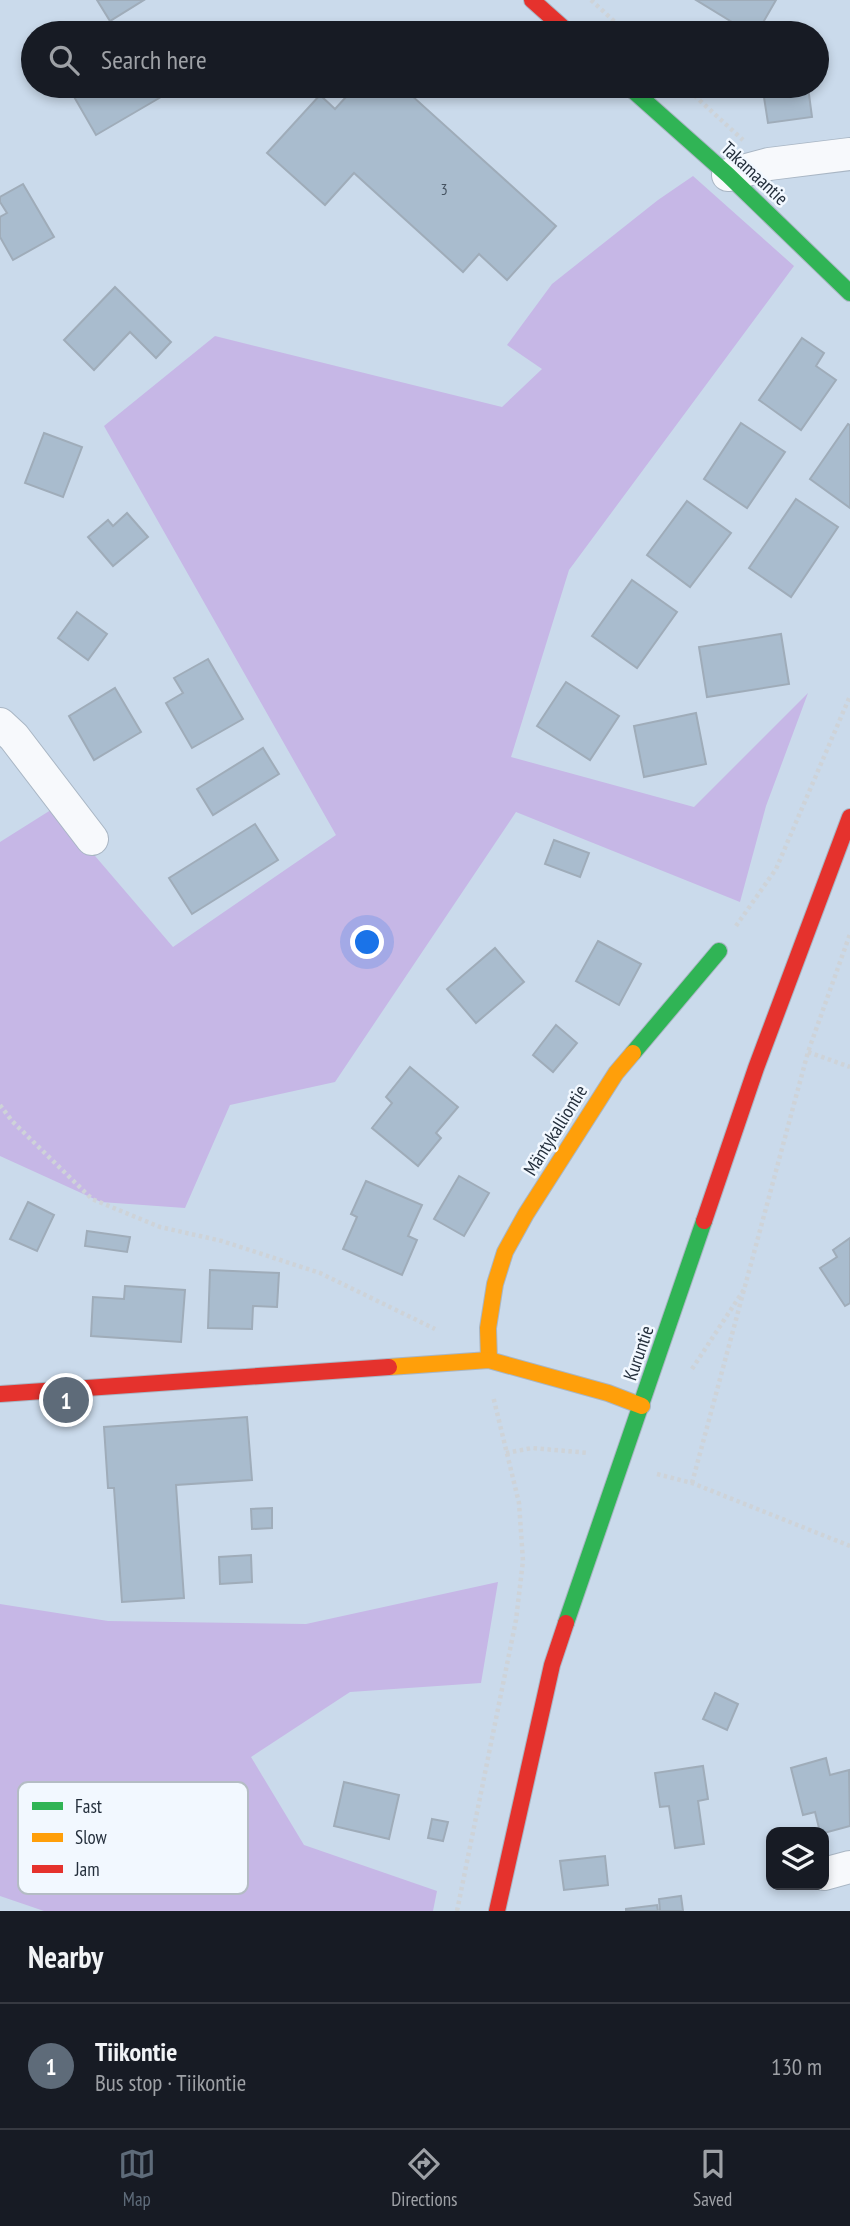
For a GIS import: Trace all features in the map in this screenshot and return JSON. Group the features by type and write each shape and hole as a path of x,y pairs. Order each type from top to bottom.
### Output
{"street":[{"path":"532,0 556,21"},
{"name":"Takamaantie","path":"642,98 728,174 850,293"},
{"path":"728,174 769,164 850,153"},
{"path":"0,724 14,737 92,839"},
{"name":"Kuruntie","path":"497,1911 552,1665 756,1068 850,817"},
{"name":"Mäntykalliontie","path":"489,1360 488,1328 495,1284 505,1252 526,1214 616,1073 719,951"},
{"path":"0,1394 489,1360 608,1393 642,1406"},
{"path":"829,1873 850,1867"}],"path":[{"path":"591,0 614,21"},
{"path":"719,951 776,869 850,696"},
{"path":"692,1483 808,1052 850,934"},
{"path":"808,1052 850,1068"},
{"path":"0,1105 12,1121 92,1199 160,1227 222,1241 320,1273 439,1331"},
{"path":"686,1380 745,1288"},
{"path":"457,1911 516,1620 523,1561 519,1503 490,1383 489,1360"},
{"path":"506,1453 532,1448 595,1454"},
{"path":"657,1474 692,1483 850,1546"}],"shaded area":[{"path":"693,176 794,266 569,570 511,757 694,807 808,693 766,806 740,902 516,812 335,1082 230,1105 185,1208 101,1202 0,1156 0,842 54,808 173,947 336,835 104,426 215,336 502,407 542,369 507,345 552,284 658,200"},
{"path":"498,1582 481,1683 350,1692 251,1757 304,1845 437,1891 433,1911 44,1911 0,1896 0,1604 108,1621 306,1624"}],"building":[{"path":"97,0 144,0 110,21"},
{"path":"696,0 776,0 764,21 730,21"},
{"path":"75,98 159,98 96,135"},
{"path":"317,98 323,98 335,109 345,98 414,98 556,226 507,280 479,254 463,272 354,173 325,205 267,153"},
{"path":"764,98 809,98 812,117 768,123"},
{"path":"23,184 54,237 13,260 0,237 0,217 7,213 0,197"},
{"path":"115,287 171,342 156,358 130,332 94,370 64,340"},
{"path":"802,338 824,353 816,366 836,380 801,430 759,400"},
{"path":"741,423 785,452 747,508 704,479"},
{"path":"848,424 850,425 850,508 810,479"},
{"path":"44,433 82,447 63,497 25,483"},
{"path":"796,499 838,527 791,597 749,568"},
{"path":"687,501 731,533 690,587 647,555"},
{"path":"127,513 148,537 113,566 88,537 108,520 113,526"},
{"path":"632,580 677,612 637,668 592,636"},
{"path":"77,612 107,634 88,660 58,638"},
{"path":"781,634 789,684 707,697 699,647"},
{"path":"208,659 243,719 192,748 166,703 183,693 174,678"},
{"path":"566,682 619,716 590,760 537,726"},
{"path":"115,688 141,732 94,760 69,716"},
{"path":"696,713 706,764 644,777 634,726"},
{"path":"263,748 279,774 213,815 197,789"},
{"path":"255,824 278,860 192,914 169,878"},
{"path":"554,840 589,853 580,877 545,864"},
{"path":"598,941 641,964 619,1005 576,981"},
{"path":"495,948 524,982 476,1023 447,989"},
{"path":"556,1025 577,1043 553,1072 533,1055"},
{"path":"410,1067 458,1107 436,1133 441,1138 418,1166 372,1128 392,1103 386,1097"},
{"path":"459,1176 489,1193 464,1236 434,1219"},
{"path":"366,1181 422,1205 408,1236 417,1240 402,1275 343,1249 357,1217 351,1214"},
{"path":"28,1202 54,1215 37,1251 10,1239"},
{"path":"87,1231 130,1237 127,1252 85,1246"},
{"path":"850,1238 850,1303 845,1306 820,1268 837,1257 833,1250"},
{"path":"210,1270 279,1273 277,1307 253,1306 252,1329 208,1328"},
{"path":"125,1286 185,1290 181,1342 91,1336 93,1297 124,1299"},
{"path":"247,1417 252,1480 176,1485 184,1598 122,1602 114,1488 108,1488 104,1427"},
{"path":"272,1508 272,1528 252,1529 251,1509"},
{"path":"251,1555 252,1582 220,1584 219,1557"},
{"path":"715,1693 738,1704 727,1730 703,1719"},
{"path":"826,1758 830,1775 849,1770 850,1826 829,1832 829,1827 819,1827 815,1812 803,1815 791,1768"},
{"path":"703,1766 708,1799 698,1801 704,1844 675,1848 669,1806 660,1807 655,1773"},
{"path":"344,1782 399,1795 389,1839 334,1826"},
{"path":"432,1819 448,1822 443,1841 428,1838"},
{"path":"605,1856 608,1885 564,1890 560,1861"},
{"path":"681,1896 683,1911 660,1911 659,1899"},
{"path":"657,1905 658,1911 626,1911 626,1909"}],"traffic: fast":[{"path":"641,98 728,175 850,293"},
{"path":"633,1053 719,951"},
{"path":"566,1623 704,1221"}],"traffic: slow":[{"path":"489,1360 488,1328 495,1284 505,1252 526,1214 616,1073 633,1053"},
{"path":"389,1367 489,1360 608,1393 642,1406"}],"traffic: jam":[{"path":"532,0 556,21"},
{"path":"704,1221 756,1068 850,817"},
{"path":"0,1394 389,1367"},
{"path":"497,1911 552,1665 566,1623"}],"place":[{"name":"Tiikontie","path":"66,1400"}]}
